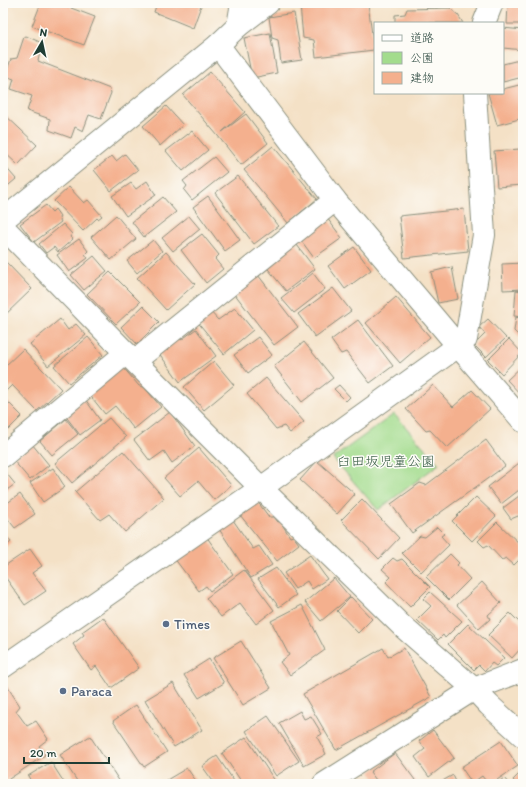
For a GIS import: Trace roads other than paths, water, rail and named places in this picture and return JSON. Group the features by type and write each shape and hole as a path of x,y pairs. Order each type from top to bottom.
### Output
{"street":[{"path":"238,26 242,3"},
{"path":"3,220 218,45 238,26 268,3"},
{"path":"484,22 492,3"},
{"path":"218,45 335,200 523,421"},
{"path":"3,667 261,488 466,339 484,235 475,94"},
{"path":"3,456 335,200"},
{"path":"3,226 261,488 403,626 474,689 523,736"},
{"path":"324,784 474,689 523,670"}],"place":[{"name":"Times","path":"166,624"},
{"name":"Paraca","path":"63,691"}],"park label":[{"name":"臼田坂児童公園","path":"386,461"}]}
